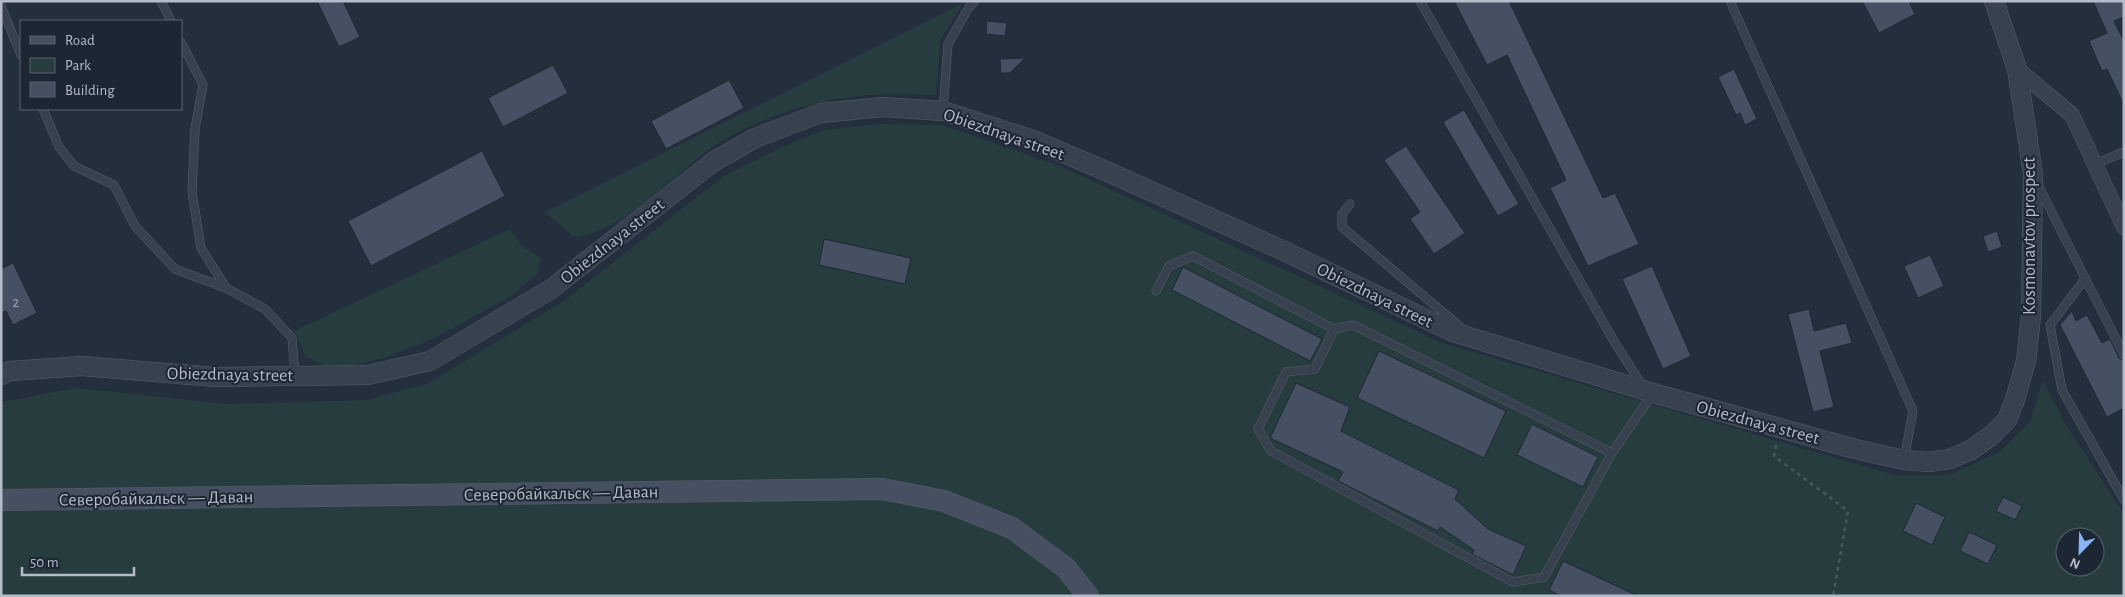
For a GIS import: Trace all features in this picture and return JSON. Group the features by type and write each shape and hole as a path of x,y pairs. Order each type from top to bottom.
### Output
{"main road":[{"name":"Северобайкальск — Даван","path":"1,500 882,489 944,501 1012,528 1066,568 1088,596"}],"street":[{"name":"Kosmonavtov prospect","path":"1992,436 2007,420 2026,361 2031,317 2033,174 2017,69 1994,1"},
{"path":"2017,69 2072,115 2124,227"},
{"name":"Obiezdnaya street","path":"1,374 10,371 82,366 214,377 368,375 430,361 551,289 713,162 755,138 821,113 884,107 943,111 1033,140 1282,250 1453,332 1650,392 1855,449 1904,460 1929,462 1950,459 1971,450 1992,436"}],"lane":[{"path":"161,1 170,20"},
{"path":"943,111 948,44 968,7 975,1"},
{"path":"1334,329 1315,369 1286,372 1258,429 1271,451 1513,582 1544,577 1612,453 1650,392 1615,343 1420,1"},
{"path":"1730,1 1913,411 1904,460"},
{"path":"1,6 20,53"},
{"path":"182,44 203,85 195,129 192,192 201,248 226,288"},
{"path":"43,110 59,147 74,166 114,185 135,226 175,269 226,288 265,309 292,338 295,376"},
{"path":"2095,164 2124,152"},
{"path":"2033,174 2124,355"},
{"path":"1350,204 1342,214 1342,227 1475,339"},
{"path":"1156,290 1169,266 1192,256 1334,329 1353,325 1612,453"},
{"path":"2085,279 2050,325 2062,390 2124,500"}],"path":[{"path":"1780,428 1774,456 1848,512 1833,596"}],"green space":[{"path":"963,3 940,40 936,95 864,95 821,102 779,114 738,132 719,143 632,212 594,233 574,237 545,212"},
{"path":"879,124 942,125 1060,166 1442,343 1894,475 1949,475 2000,452 2030,422 2043,380 2066,425 2124,514 2124,596 1,596 1,402 76,388 226,404 367,400 429,383 564,301 724,176 780,148 824,130"},
{"path":"510,229 523,247 541,258 537,274 511,296 435,338 384,358 347,367 329,369 306,357 294,331"}],"building":[{"path":"317,1 343,1 360,37 339,47"},
{"path":"1454,1 1509,1 1603,198 1615,193 1639,244 1588,266 1550,188 1566,180 1507,55 1487,65"},
{"path":"1862,1 1909,1 1915,14 1879,33"},
{"path":"2093,1 2124,1 2124,17 2114,21 2124,41 2124,105 2107,69 2102,71 2089,41 2107,33"},
{"path":"987,21 1007,23 1005,36 986,34"},
{"path":"1025,58 1010,73 1001,73 1000,59"},
{"path":"553,65 568,93 503,127 488,98"},
{"path":"1734,69 1757,119 1745,125 1740,113 1736,115 1718,77"},
{"path":"729,80 744,108 666,149 651,121"},
{"path":"1464,110 1519,204 1498,216 1443,122"},
{"path":"1406,146 1465,233 1434,254 1410,219 1420,212 1384,160"},
{"path":"482,151 505,196 371,266 348,221"},
{"path":"1997,231 2002,247 1988,252 1983,236"},
{"path":"824,239 911,258 905,284 819,265"},
{"path":"1930,255 1944,286 1918,298 1904,266"},
{"path":"13,263 37,313 13,325 6,311 1,313 1,269"},
{"path":"1652,266 1691,356 1663,369 1622,279"},
{"path":"1183,267 1322,339 1310,361 1172,290"},
{"path":"1809,309 1814,331 1846,323 1852,343 1820,351 1834,407 1813,412 1788,314"},
{"path":"2072,311 2076,321 2087,315 2102,343 2110,339 2119,358 2124,361 2124,408 2107,417 2060,325"},
{"path":"1379,351 1506,411 1484,458 1357,398"},
{"path":"1296,383 1350,407 1341,431 1459,490 1455,499 1488,529 1526,546 1513,575 1472,554 1474,550 1440,527 1438,531 1338,481 1343,472 1270,438"},
{"path":"1532,424 1598,457 1583,487 1517,455"},
{"path":"2003,497 2022,506 2015,520 1996,511"},
{"path":"1916,503 1945,517 1932,545 1903,531"},
{"path":"1969,532 1997,545 1988,564 1960,551"},
{"path":"1563,561 1638,596 1561,596 1549,590"}]}
